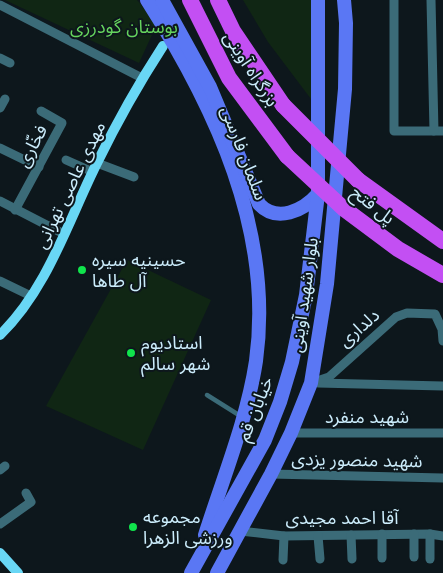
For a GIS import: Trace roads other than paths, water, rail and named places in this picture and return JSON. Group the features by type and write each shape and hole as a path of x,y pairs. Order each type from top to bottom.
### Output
{"highway":[{"name":"بزرگراه آوینی","path":"190,0 229,78 287,156"},
{"name":"بزرگراه آوینی","path":"218,0 232,31 283,105"},
{"name":"پل فتح","path":"283,105 358,180 443,241"},
{"name":"پل فتح","path":"287,156 343,208 398,249 443,275"}],"main road":[{"name":"سلمان فارسی","path":"147,0 199,92 236,176 252,232 258,281 259,324 256,361 243,418 193,569"},
{"name":"سلمان فارسی","path":"162,0 210,87 259,204 265,210 274,214 283,214 296,211 318,194"},
{"path":"318,0 318,194"},
{"name":"بلوار شهید آوینی","path":"217,573 271,474 291,433 311,383 327,284 345,89 346,22 344,0"},
{"name":"خیابان قم","path":"193,569 265,440 280,402 292,362 306,296 318,194"}],"street":[{"path":"346,22 349,0"},
{"path":"394,0 394,131 439,131 431,0"},
{"path":"0,5 142,78"},
{"name":"مهدی عاصی تهرانی","path":"0,335 12,323 43,278 95,168 142,78 163,46"},
{"path":"0,58 10,63"},
{"path":"0,108 5,99"},
{"name":"فخّاری","path":"15,210 62,123 41,111"},
{"path":"0,148 39,167"},
{"path":"66,160 134,177"},
{"path":"0,201 64,234"},
{"path":"0,281 31,296"},
{"name":"دلداری","path":"311,383 329,377 396,317 407,313 435,314 442,329 443,340"},
{"path":"311,383 443,386"},
{"name":"شهید منفرد","path":"291,433 443,433"},
{"name":"شهید منصور یزدی","path":"271,474 443,478"},
{"path":"0,524 30,502 26,493"},
{"name":"آقا احمد مجیدی","path":"240,530 284,536 382,534 430,534 443,536"},
{"path":"382,534 382,558"},
{"path":"414,534 414,557"},
{"path":"430,534 430,559"},
{"path":"350,535 352,559"},
{"path":"283,560 284,536"},
{"path":"318,536 320,559"},
{"path":"0,553 14,571"}],"lane":[{"path":"207,395 243,418"}],"place":[{"name":"حسینیه سیره آل طاها","path":"82,270"},
{"name":"استادیوم شهر سالم","path":"131,353"},
{"name":"مجموعه ورزشی الزهرا","path":"133,527"}],"park label":[{"name":"بوستان گودرزی","path":"124,27"}]}
